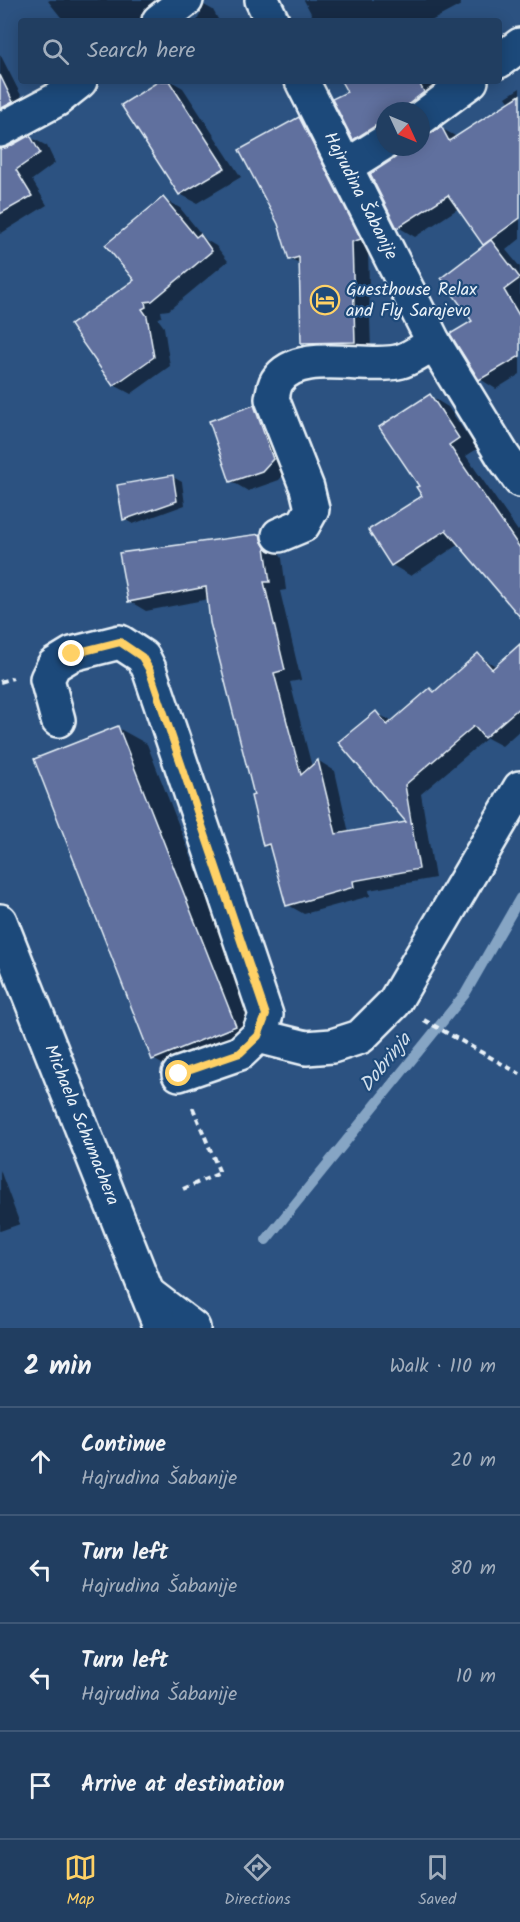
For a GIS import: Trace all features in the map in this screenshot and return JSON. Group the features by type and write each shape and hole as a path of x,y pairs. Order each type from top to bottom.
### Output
{"street":[{"path":"163,18 186,0"},
{"path":"262,0 271,18"},
{"path":"502,58 520,45"},
{"path":"0,130 56,100 76,84"},
{"name":"Hajrudina Šabanije","path":"304,84 434,343 502,456 520,480"},
{"path":"430,111 467,84"},
{"path":"345,167 376,148"},
{"path":"279,535 303,525 312,509 308,488 272,399 278,381 291,369 308,362 377,365 399,362 434,343"},
{"path":"58,720 47,679 54,665 72,654 120,642 142,657 149,669 266,1015 258,1036 240,1053 179,1074"},
{"path":"258,1036 306,1048 332,1046 360,1037 394,1003 520,788"},
{"name":"Michaela Schumachera","path":"0,921 161,1328"},
{"path":"147,1293 193,1328"}],"path":[{"path":"394,1003 520,1074"},
{"path":"179,1074 220,1173 183,1189"}],"building":[{"path":"0,75 13,102 0,109"},
{"path":"154,84 171,84 225,168 179,195 121,105"},
{"path":"343,84 420,84 424,92 411,102 376,102 376,126 353,140 332,99 347,92"},
{"path":"520,95 520,218 483,245 448,195 397,228 370,174 396,156 430,156 430,134 441,126 449,141"},
{"path":"299,117 361,239 352,242 355,342 301,343 299,257 289,260 278,224 239,150"},
{"path":"30,135 40,153 16,170 32,196 0,214 0,149 9,147"},
{"path":"163,197 196,237 200,234 212,251 152,301 145,302 146,307 142,309 147,316 154,357 113,386 70,325 134,280 105,245"},
{"path":"491,240 520,278 504,290 520,317 520,356 479,380 450,334 472,321 441,278"},
{"path":"430,394 459,438 449,445 520,548 520,617 446,530 391,566 368,530 422,496 416,487 419,486 379,427"},
{"path":"254,405 273,459 262,471 230,482 209,421"},
{"path":"173,475 177,501 123,520 117,485"},
{"path":"260,534 265,547 270,582 264,582 285,670 274,673 301,775 318,760 336,834 406,822 338,742 376,711 387,725 430,688 434,692 478,653 492,669 520,644 520,707 484,738 474,726 405,785 419,869 353,881 354,887 286,906 269,844 263,846 251,796 254,795 210,623 206,587 128,602 119,553"},
{"path":"118,726 236,1026 152,1060 34,759"}],"waterway":[{"name":"Dobrinja","path":"266,1240 465,994 520,898"}],"place":[{"name":"Guesthouse Relax and Fly Sarajevo","path":"325,300"}],"route":[{"path":"72,654 120,642 132,648 142,657 149,669 266,1015 258,1036 240,1053 179,1074"}]}
